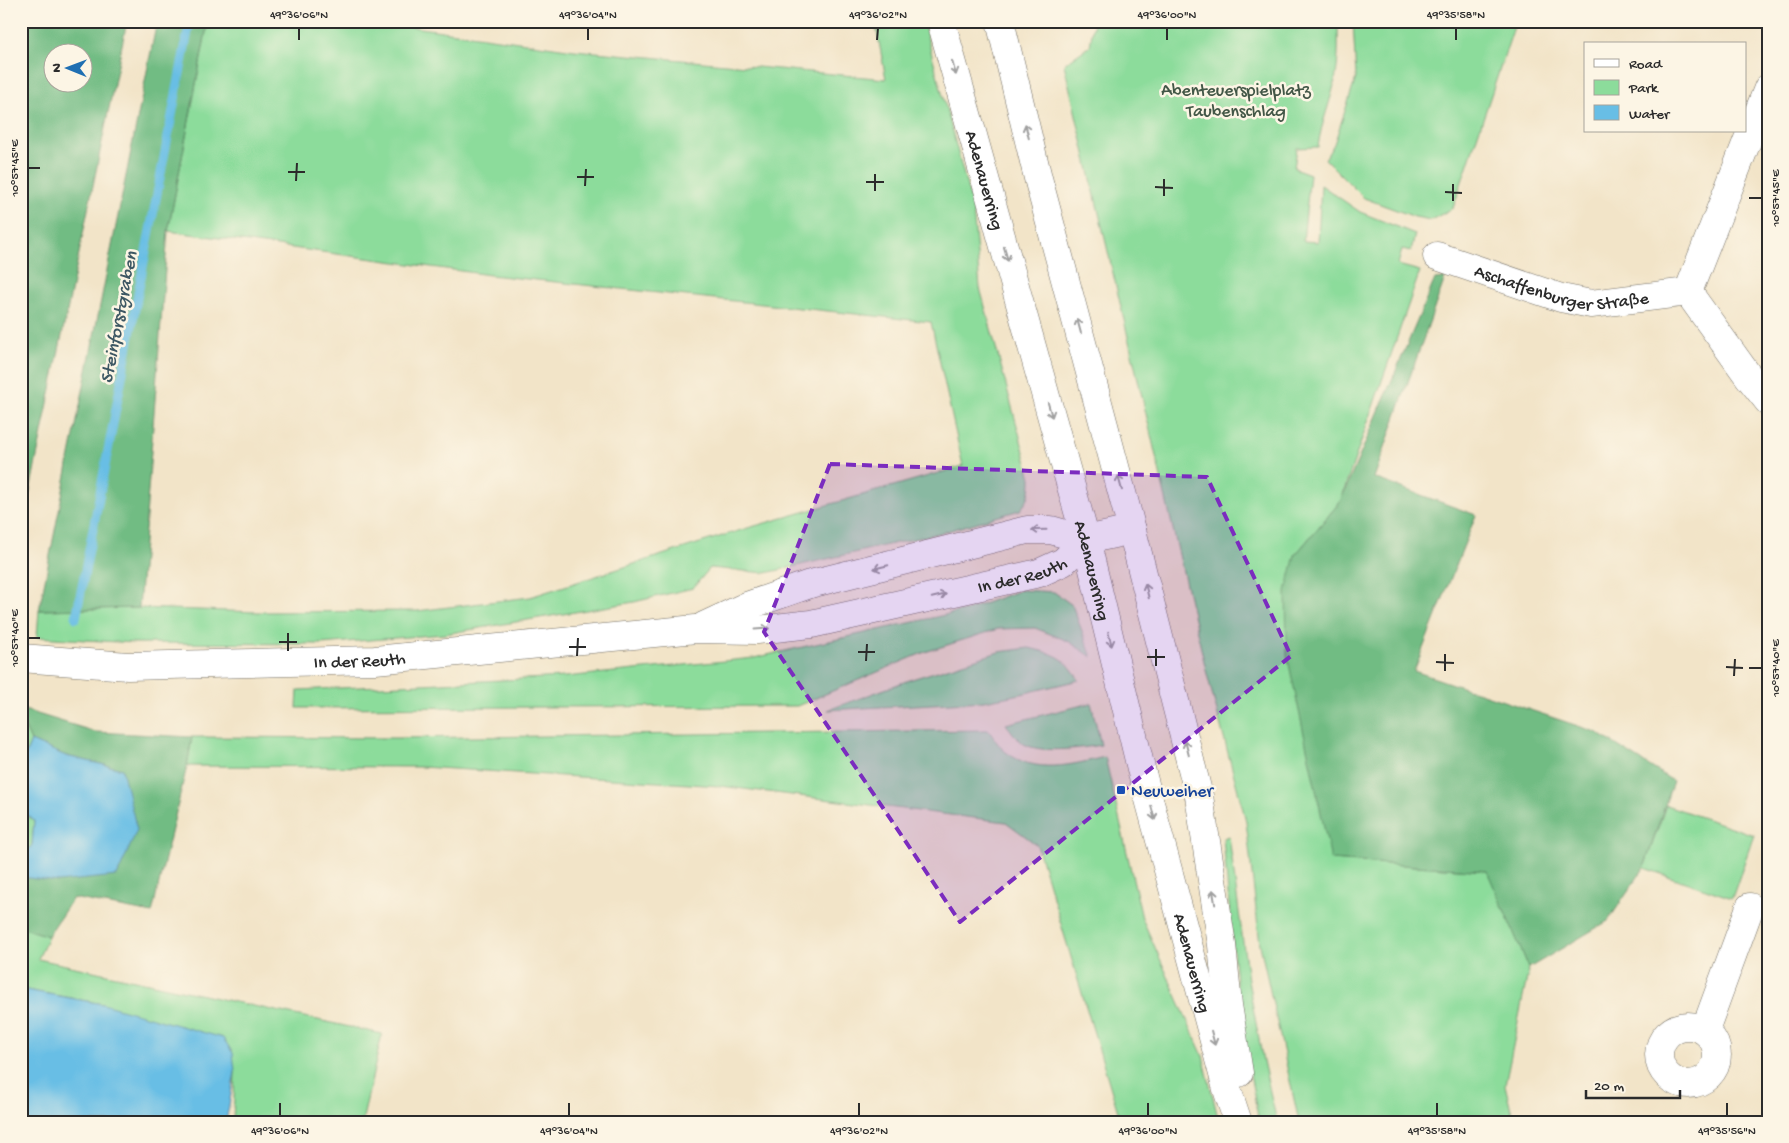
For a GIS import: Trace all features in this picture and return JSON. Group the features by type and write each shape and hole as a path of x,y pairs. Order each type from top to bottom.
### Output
{"main road":[{"name":"Adenauerring","path":"941,21 1086,540 1143,777 1227,1089 1238,1122"},
{"name":"Adenauerring","path":"1000,21 1038,178 1132,530 1199,796 1222,945 1228,1005 1246,1122"},
{"path":"1768,88 1688,292 1768,401"},
{"name":"Aschaffenburger Straße","path":"1437,256 1560,298 1591,304 1688,292"},
{"name":"In der Reuth","path":"696,629 748,606 810,584 1027,530 1051,530 1086,540"},
{"path":"1086,540 1132,530"},
{"name":"In der Reuth","path":"21,658 128,666 375,660 696,629 758,630 811,624 1039,573 1063,562 1086,540"},
{"path":"1705,1030 1762,905"}],"highlighted area":[{"path":"830,464 1207,477 1291,656 960,922 764,632"}],"green space":[{"path":"21,21 127,21 21,534"},
{"path":"157,21 208,21 168,231 139,608 39,610"},
{"path":"208,21 372,21 574,50 886,79 875,21 923,21 973,209 980,288 1031,478 1030,491 1026,502 1020,510 944,532 766,573 710,568 693,588 634,602 445,634 321,644 134,643 37,637 39,610 139,608 259,612 417,611 530,597 741,530 963,466 931,322 490,275 168,231"},
{"name":"Abenteuerspielplatz Taubenschlag","path":"1094,21 1338,21 1336,75 1318,147 1297,148 1294,168 1310,174 1303,241 1318,242 1321,185 1360,212 1415,234 1411,251 1402,249 1398,265 1420,271 1340,502 1295,555 1331,860 1488,871 1529,968 1505,1085 1514,1122 1299,1122 1260,945 1246,821 1207,674 1064,64 1090,46"},
{"path":"1353,21 1516,21 1453,208 1431,220 1415,217 1364,198 1325,159 1334,144 1356,78"},
{"path":"1445,278 1374,478 1476,515 1414,671 1596,732 1673,781 1644,868 1608,921 1529,968 1487,871 1331,860 1287,655 1286,591 1295,555 1340,502 1435,279"},
{"path":"1021,590 1054,592 1072,605 1092,657 1068,641 1035,628 998,629 925,652 797,706 297,708 298,690 565,677 754,658 967,610"},
{"path":"1029,648 1058,657 1069,666 1079,680 984,701 828,710 912,679 999,652"},
{"path":"1091,703 1101,745 1060,750 1028,746 1015,736 1006,724"},
{"path":"21,709 96,732 192,737 187,766 152,913 73,898 48,936 21,927 21,877 122,769 66,756 31,741 21,719"},
{"path":"21,719 31,741 21,766"},
{"path":"988,730 1006,752 1029,764 1041,766 1067,765 1105,757 1142,918 1203,1056 1219,1122 1121,1122 1037,845 1006,822 720,786 422,767 187,766 192,737 398,738"},
{"path":"1666,805 1754,835 1732,898 1644,868"},
{"path":"21,809 34,821 32,845 21,859"},
{"path":"1229,836 1248,980 1263,1061 1277,1122 1259,1122 1239,1015 1223,838"},
{"path":"21,927 48,936 38,959 382,1034 362,1122 233,1122 235,1072 103,1004 21,989"}],"water":[{"path":"31,741 66,756 122,769 137,830 117,876 58,882 21,877 21,859 32,845 34,821 21,809 21,766"},
{"path":"21,989 103,1004 223,1038 233,1053 235,1072 226,1122 21,1122"}],"waterway":[{"name":"Steinforstgraben","path":"76,618 190,21"}],"place":[{"name":"Neuweiher","path":"1121,790"}]}
